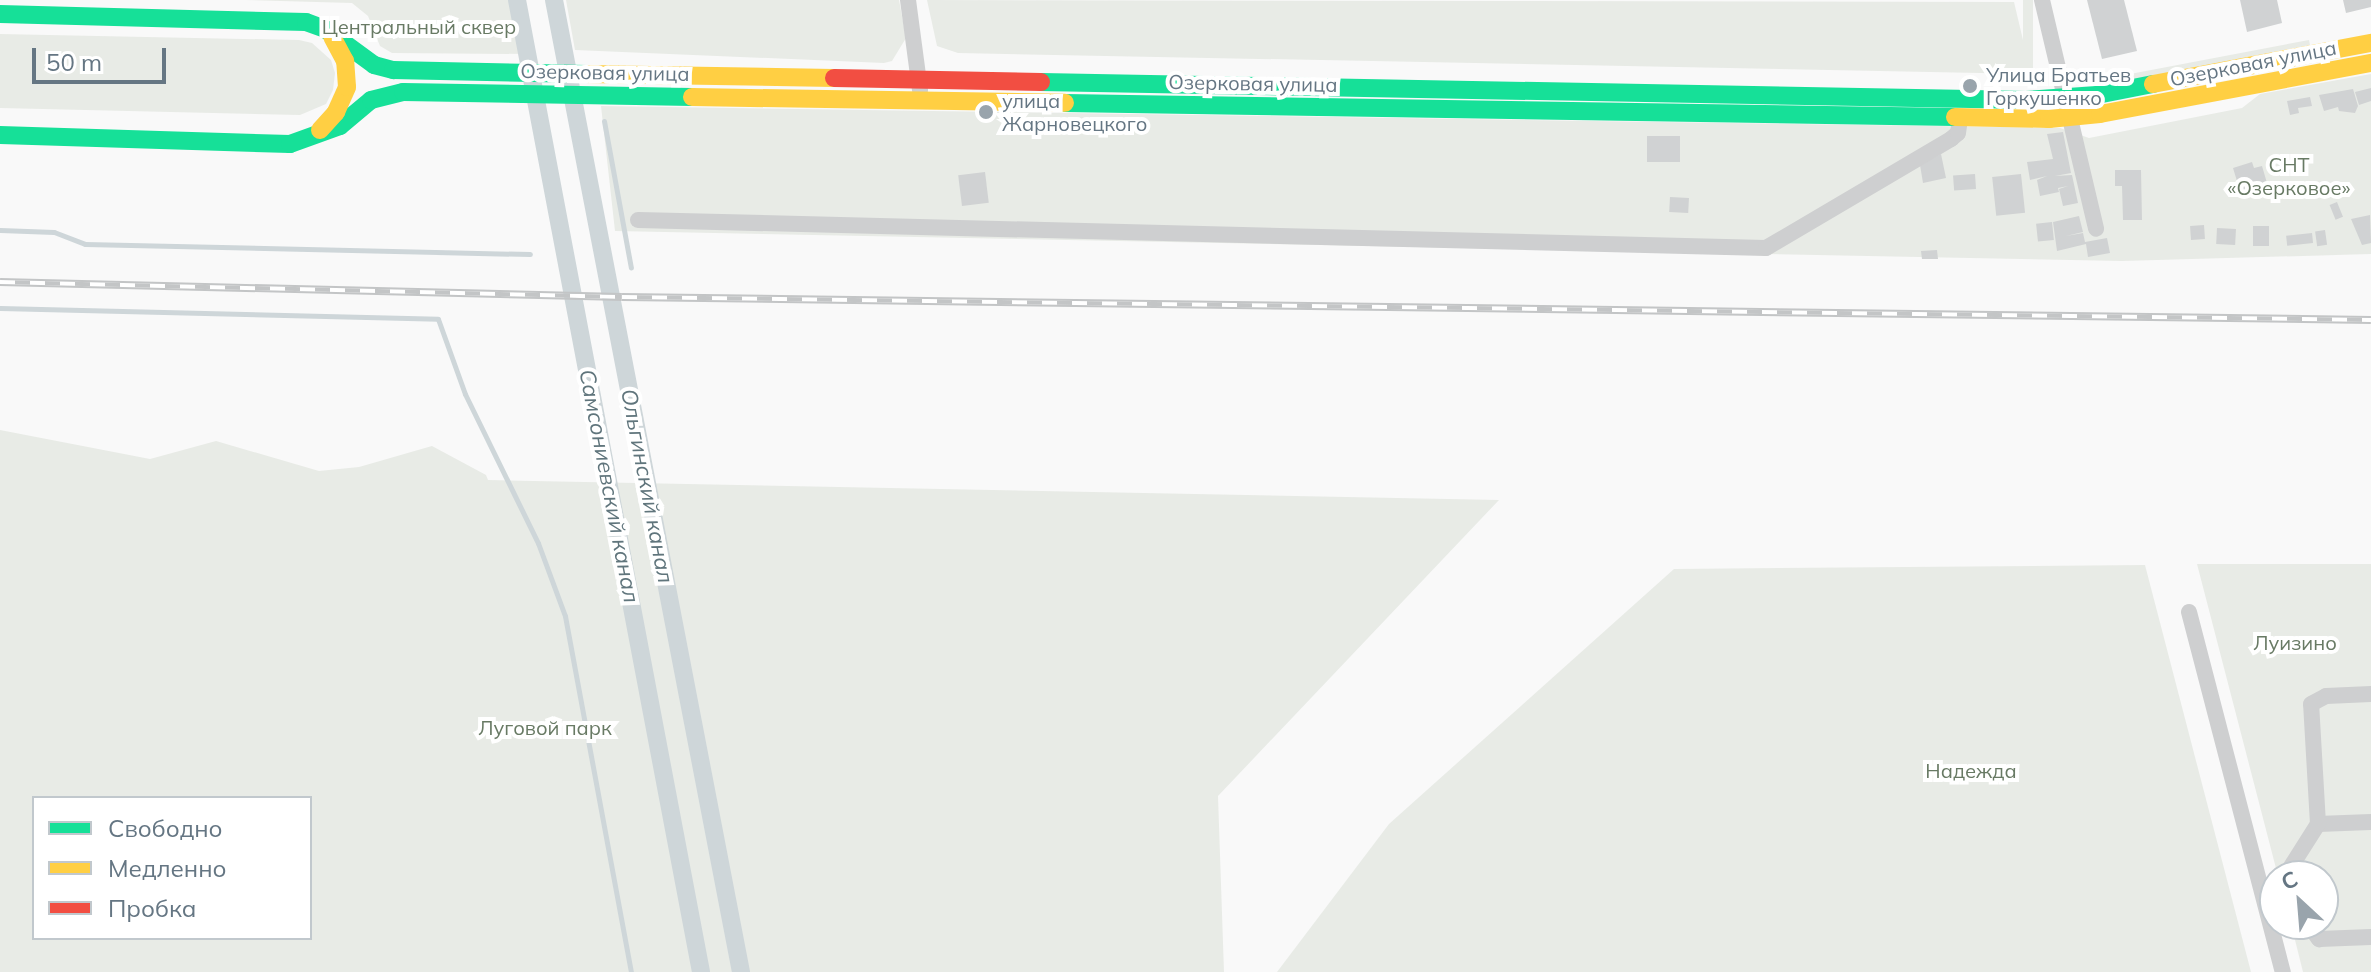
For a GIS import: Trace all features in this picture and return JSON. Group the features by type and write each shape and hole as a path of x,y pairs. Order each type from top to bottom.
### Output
{"street":[{"path":"908,0 920,90"},
{"path":"2042,0 2096,229"},
{"name":"Озерковая улица","path":"0,14 306,22 325,29 365,60 384,69 920,90 1960,118 2071,118 2371,63"},
{"path":"309,138 328,124 347,87 341,49 325,29"},
{"name":"Озерковая улица","path":"0,135 272,145 309,138 340,126 362,105 388,94 920,90 2066,98 2371,43"},
{"path":"638,220 1766,248 1951,139 1958,133 1960,118"},
{"path":"2189,612 2260,860"},
{"path":"2295,860 2318,824 2311,704 2326,696 2371,694"},
{"path":"2318,824 2371,822"},
{"path":"2339,938 2371,937"},
{"path":"2277,940 2283,972"}],"green space":[{"name":"Центральный сквер","path":"245,0 514,0 525,54 392,53 380,46 368,16 352,3"},
{"path":"566,0 899,0 906,38 892,61 884,63 575,50"},
{"path":"927,0 2014,2 2031,74 958,53 937,46"},
{"path":"2023,0 2033,0 2033,76 2023,76"},
{"path":"0,34 299,40 312,43 331,60 335,73 333,90 326,104 300,115 0,108"},
{"path":"2309,40 2310,45 2110,84 2109,78"},
{"name":"СНТ «Озерковое»","path":"2371,74 2371,254 2122,261 615,231 601,106 2060,128 2089,138 2242,108 2260,94"},
{"name":"Луговой парк","path":"0,430 150,459 216,441 319,471 359,467 432,446 486,475 488,480 1499,500 1218,796 1224,972 0,972"},
{"name":"Луизино","path":"2197,564 2371,564 2371,972 2303,972 2295,940 2339,940 2339,860 2274,860"},
{"name":"Надежда","path":"2145,565 2251,972 1277,972 1389,824 1674,569"}],"building":[{"path":"2087,0 2124,0 2137,51 2102,59"},
{"path":"2240,0 2277,0 2282,23 2247,32"},
{"path":"2343,0 2371,0 2371,7 2346,13"},
{"path":"2371,88 2371,101 2359,105 2355,92"},
{"path":"2353,89 2358,106 2355,113 2339,111 2338,107 2324,111 2319,95"},
{"path":"2310,97 2312,106 2298,108 2299,113 2290,115 2287,101"},
{"path":"2063,132 2071,173 2055,176 2072,175 2078,203 2063,206 2059,189 2068,186 2058,188 2059,192 2040,196 2037,180 2047,176 2030,180 2027,162 2053,159 2047,134"},
{"path":"1647,136 1680,136 1680,162 1647,162"},
{"path":"1941,154 1946,178 1923,183 1920,165"},
{"path":"2252,162 2254,168 2262,166 2267,183 2240,191 2233,168"},
{"path":"2115,170 2141,170 2142,220 2123,220 2122,186 2115,186"},
{"path":"985,172 989,203 962,206 958,175"},
{"path":"1975,174 1976,189 1954,190 1953,176"},
{"path":"2021,174 2025,213 1996,216 1992,177"},
{"path":"1670,197 1689,198 1688,213 1669,212"},
{"path":"2337,202 2343,217 2336,220 2330,205"},
{"path":"2370,215 2371,243 2362,245 2351,219"},
{"path":"2079,216 2083,232 2066,236 2083,233 2085,242 2107,238 2110,253 2088,257 2086,244 2057,251 2053,222"},
{"path":"2052,222 2054,240 2038,242 2036,224"},
{"path":"2204,225 2205,239 2191,240 2190,226"},
{"path":"2253,226 2269,226 2269,246 2253,246"},
{"path":"2217,228 2236,229 2235,245 2216,244"},
{"path":"2325,230 2327,245 2317,246 2315,231"},
{"path":"2312,233 2313,243 2287,246 2286,236"},
{"path":"1937,250 1938,259 1922,259 1921,251"}],"waterway":[{"name":"Самсониевский канал","path":"517,0 701,972"},
{"name":"Ольгинский канал","path":"554,0 741,972"},
{"path":"604,121 631,268"},
{"path":"0,230 54,232 85,244 530,254"},
{"path":"0,308 438,319 465,394 538,543 565,616 631,972"}],"railway":[{"path":"0,282 622,297 2371,320"}],"traffic: fast":[{"path":"0,14 306,22 325,29 374,65 393,70 586,74"},
{"path":"1041,82 2026,100 2097,95 2153,84"},
{"path":"0,135 290,144 340,126 371,100 403,92 692,97"},
{"path":"1065,103 1955,117"}],"traffic: slow":[{"path":"320,130 336,112 347,87 345,61 332,37"},
{"path":"2153,84 2371,43"},
{"path":"1955,117 2049,119 2100,114 2371,63"},
{"path":"586,74 834,78"},
{"path":"692,97 1065,103"}],"traffic: jam":[{"path":"834,78 1041,82"}],"place":[{"name":"Улица Братьев Горкушенко","path":"1970,86"},
{"name":"улица Жарновецкого","path":"986,112"}]}
